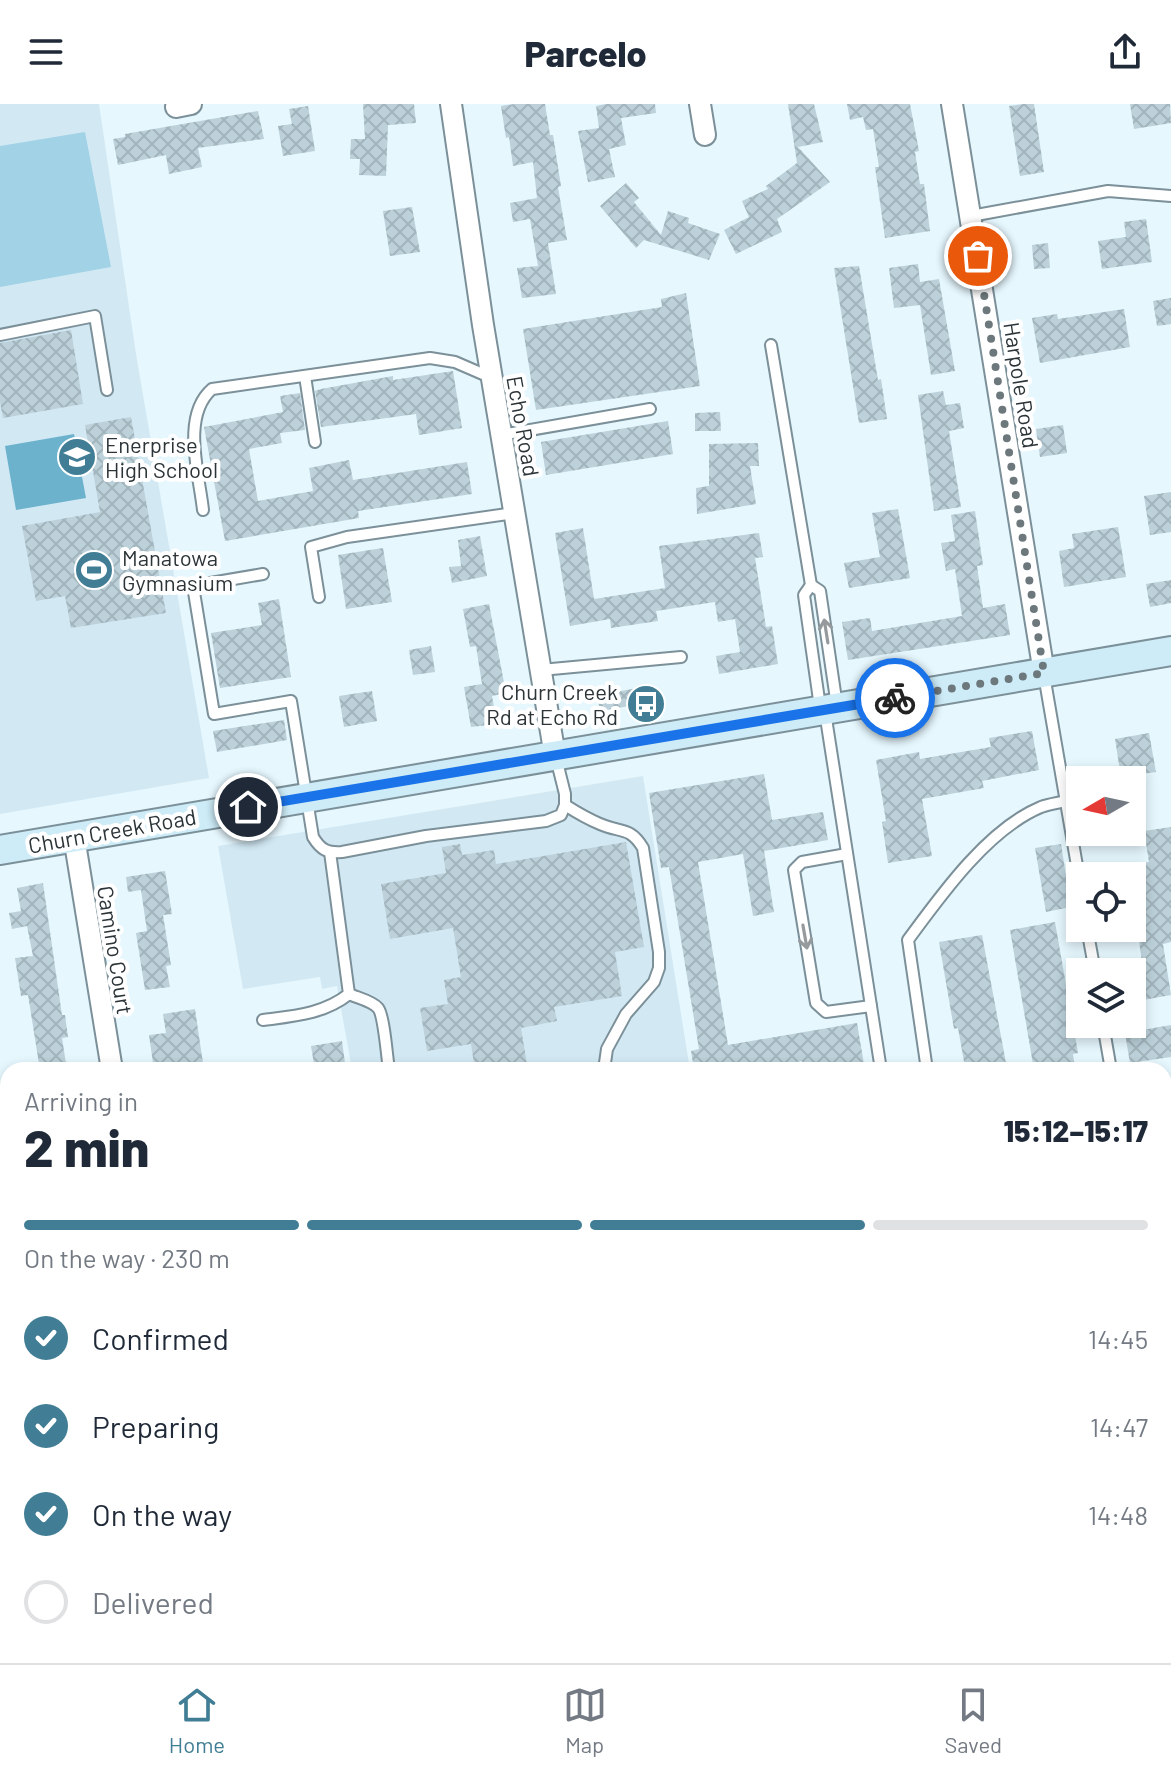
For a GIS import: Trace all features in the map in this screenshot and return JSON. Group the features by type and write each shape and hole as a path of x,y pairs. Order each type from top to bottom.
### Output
{"main road":[{"name":"Churn Creek Road","path":"0,850 1171,651"}],"street":[{"name":"Echo Road","path":"451,104 501,435 555,756"},
{"path":"700,104 705,135"},
{"name":"Harpole Road","path":"952,104 1044,673"},
{"name":"Camino Court","path":"74,837 111,1062"}],"lane":[{"path":"971,216 1108,191 1171,196"},
{"path":"0,335 95,316 107,390"},
{"path":"771,345 811,585 804,595 828,710"},
{"path":"203,510 194,426 202,398 212,389 430,358 455,362 492,378"},
{"path":"305,376 315,442"},
{"path":"501,435 650,409"},
{"path":"319,597 311,547 347,537 514,513"},
{"path":"263,574 193,586 214,714 291,701 313,837 320,849 330,852 546,821 561,815 565,805 555,756"},
{"path":"811,585 820,591 828,710 880,1062"},
{"path":"541,670 681,657"},
{"path":"926,1062 908,940 940,897 1000,833 1041,807 1066,801 1044,673"},
{"path":"565,805 603,826 636,835 643,848 659,968 654,982 626,1014 607,1049 605,1062"},
{"path":"330,852 349,994"},
{"path":"847,854 798,865 794,870 816,1003 826,1012 871,1006"},
{"path":"263,1020 308,1014 335,1005 349,994"},
{"path":"349,994 377,1005 383,1017 388,1062"},
{"path":"1105,1038 1110,1062"}],"shaded area":[{"name":"Enerprise High School","path":"0,104 99,104 136,354 209,778 0,814"},
{"path":"74,434 86,498 16,510 5,446"},
{"path":"643,776 689,1062 351,1062 337,986 322,989 320,977 243,989 218,846"}],"green space":[{"path":"85,132 111,267 0,287 0,146"}],"building":[{"path":"363,104 414,104 416,123 388,125 386,176 359,175 360,159 350,159 351,139 365,139"},
{"path":"545,104 550,135 553,135 567,240 548,243 556,294 522,298 517,268 538,266 530,219 513,222 510,203 537,198 533,162 513,166 509,137 506,138 501,106"},
{"path":"655,104 656,113 621,118 626,145 609,149 615,177 588,182 578,131 599,128 596,106"},
{"path":"788,104 814,104 823,142 798,147 830,182 777,219 782,232 736,254 724,230 749,217 742,201 768,189 766,186 797,163"},
{"path":"847,104 910,104 919,151 915,152 920,184 924,184 930,231 885,238 873,129 866,130 863,117 850,120"},
{"path":"1034,104 1044,172 1020,176 1009,106"},
{"path":"1130,104 1170,104 1171,123 1134,129"},
{"path":"308,106 315,151 283,156 278,126 292,124 289,109"},
{"path":"258,111 264,139 198,148 202,167 169,174 166,155 118,165 113,139 125,137 125,134"},
{"path":"626,183 639,198 634,202 661,235 668,211 689,218 688,223 720,234 709,260 644,240 636,248 600,206"},
{"path":"412,207 420,252 390,256 383,211"},
{"path":"1146,219 1152,262 1102,269 1098,241 1126,237 1124,222"},
{"path":"1048,243 1050,268 1034,269 1032,245"},
{"path":"918,264 920,282 939,279 955,371 931,375 920,305 894,308 889,268"},
{"path":"859,266 887,419 859,423 834,268"},
{"path":"686,293 700,386 536,410 523,329 662,307 661,299"},
{"path":"1171,298 1171,324 1157,326 1153,301"},
{"path":"1124,309 1130,347 1040,363 1032,318 1057,314 1058,319"},
{"path":"71,330 83,404 3,418 0,343"},
{"path":"453,371 462,428 419,435 416,414 321,427 315,391 393,376 393,380"},
{"path":"943,391 946,405 960,403 964,428 949,431 961,507 934,511 918,395"},
{"path":"300,393 305,430 280,433 282,443 249,449 258,501 313,491 309,468 349,460 353,480 467,462 472,494 358,511 359,518 225,541 204,427 283,412 280,396"},
{"path":"720,412 721,431 695,431 695,413"},
{"name":"Manatowa Gymnasium","path":"131,417 166,613 71,628 65,596 36,601 22,526 100,512 85,425"},
{"path":"668,421 673,454 546,475 541,442"},
{"path":"1063,425 1067,453 1040,457 1036,429"},
{"path":"758,443 759,466 750,466 756,504 697,514 696,488 709,486 709,444"},
{"path":"1171,492 1171,532 1150,535 1144,496"},
{"path":"898,509 910,578 849,588 844,563 880,557 872,513"},
{"path":"975,511 983,565 977,566 983,608 1005,604 1010,635 848,660 842,622 870,618 872,631 962,616 955,569 946,571 941,543 955,541 951,515"},
{"path":"1118,527 1126,577 1064,587 1059,551 1074,548 1072,534"},
{"path":"583,528 594,599 665,588 659,546 759,533 763,557 755,558 766,627 772,626 778,664 719,674 716,656 740,652 735,619 718,622 715,602 656,611 658,621 611,628 610,619 570,626 555,533"},
{"path":"480,536 487,576 452,583 449,567 461,566 458,540"},
{"path":"383,548 392,602 346,609 338,555"},
{"path":"1171,580 1171,603 1150,607 1146,584"},
{"path":"279,599 291,677 220,688 211,633 262,625 258,603"},
{"path":"489,604 506,693 492,696 497,724 471,727 464,687 482,684 476,646 470,647 463,609"},
{"path":"431,646 435,672 413,675 409,650"},
{"path":"644,687 647,703 600,711 597,695"},
{"path":"372,691 377,721 344,727 339,696"},
{"path":"284,720 287,740 217,752 213,731"},
{"path":"1032,731 1039,770 982,781 984,788 922,799 932,856 888,863 882,822 886,821 876,760 919,752 920,759 991,747 989,738"},
{"path":"1149,733 1156,772 1146,773 1146,766 1119,766 1115,739"},
{"path":"764,774 772,820 823,812 828,840 764,851 774,912 753,916 743,854 698,862 728,1045 857,1023 864,1062 693,1062 691,1051 699,1049 669,867 661,868 649,793"},
{"path":"1171,827 1171,942 1163,944 1171,995 1146,999 1146,958 1141,958 1139,942 1146,942 1146,863 1149,862 1146,831"},
{"path":"626,842 644,947 615,952 622,996 554,1007 557,1021 521,1028 527,1062 474,1062 471,1044 427,1051 420,1008 448,1004 444,980 461,977 453,928 390,939 381,884 446,873 442,847 460,844 462,855 494,850 496,864"},
{"path":"1061,844 1066,876 1066,908 1046,912 1035,848"},
{"path":"165,871 172,914 163,915 171,965 166,966 170,987 145,990 136,933 147,931 141,890 128,892 126,877"},
{"path":"43,883 68,1037 62,1038 66,1062 39,1062 28,995 21,996 15,958 33,956 27,926 12,929 9,913 21,911 17,888"},
{"path":"1055,922 1066,985 1066,1038 1075,1038 1078,1053 1073,1054 1074,1062 1033,1062 1010,930"},
{"path":"982,935 1006,1062 964,1062 958,1028 954,1029 939,942"},
{"path":"195,1009 203,1062 153,1062 149,1035 166,1033 163,1014"},
{"path":"1171,1025 1171,1057 1130,1062 1126,1038 1146,1038 1146,1029"},
{"path":"342,1041 345,1062 314,1062 311,1046"}],"way so far":[{"path":"895,698 1044,673 978,256"}],"place":[{"name":"Enerprise High School","path":"77,457"},
{"name":"Manatowa Gymnasium","path":"94,570"},
{"name":"Churn Creek Rd at Echo Rd","path":"646,704"}],"route":[{"path":"248,807 895,698"}]}
